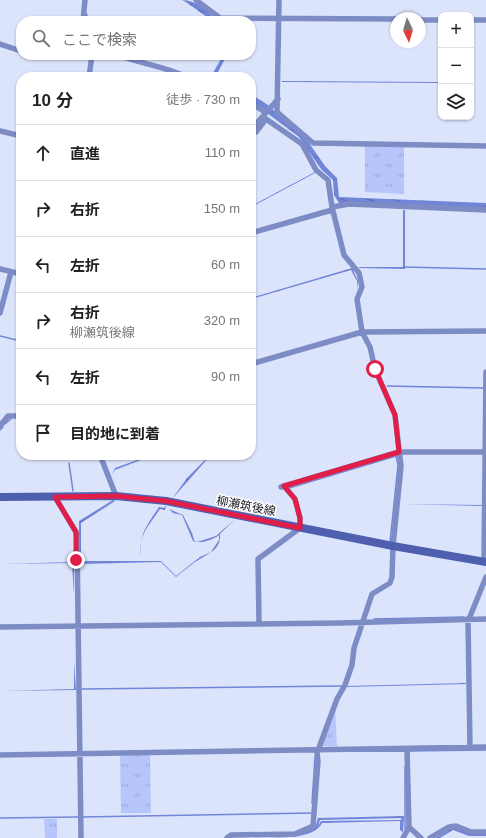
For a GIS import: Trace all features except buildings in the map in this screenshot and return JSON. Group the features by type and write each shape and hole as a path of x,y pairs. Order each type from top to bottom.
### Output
{"main road":[{"name":"柳瀬筑後線","path":"0,497 116,496 166,501 393,546 485,562"}],"street":[{"path":"83,16 85,0"},
{"path":"196,0 217,16"},
{"path":"279,0 277,112 313,143 486,146"},
{"path":"256,18 390,19"},
{"path":"426,20 438,20"},
{"path":"474,20 486,20"},
{"path":"0,44 16,49"},
{"path":"90,72 91,60"},
{"path":"130,60 169,68 174,72"},
{"path":"256,124 278,99"},
{"path":"256,106 265,112"},
{"path":"228,838 231,836 295,834 313,826 318,750 337,699 345,685 352,665 354,648 364,622 372,594 390,583 392,577 393,546 401,466 395,415 375,369 370,347 362,332 356,299 362,287 359,273 344,255 332,208 328,180 316,170 302,144 266,119 256,132"},
{"path":"0,131 16,135"},
{"path":"256,231 349,204 486,210"},
{"path":"0,269 16,273"},
{"path":"0,314 11,272"},
{"path":"256,363 362,332 486,331"},
{"path":"485,562 486,372"},
{"path":"0,426 8,416 16,416"},
{"path":"259,623 258,559 300,528 300,518 295,499 283,486 399,452 486,452"},
{"path":"102,460 116,496"},
{"path":"55,497 76,532 81,838"},
{"path":"470,748 468,620 486,577"},
{"path":"0,627 259,623 340,624 486,619"},
{"path":"0,755 486,747"},
{"path":"403,838 409,827 407,749"},
{"path":"430,838 449,827 456,826 471,832 486,832"},
{"path":"409,827 421,838"}],"green space":[{"path":"365,146 404,147 404,194 365,192"},
{"path":"335,706 337,746 321,746"},
{"path":"122,755 150,755 151,813 121,813 120,757"},
{"path":"44,819 57,819 57,838 45,838"}],"water":[{"path":"182,0 197,4 213,16 207,16"},
{"path":"220,60 224,60 218,72 214,72"},
{"path":"282,81 438,83 282,82"},
{"path":"256,97 268,105 309,143 325,166 337,178 339,197 486,203 486,208 339,203 334,195 333,180 321,169 299,137 256,105"},
{"path":"315,172 256,204 256,203"},
{"path":"403,210 405,210 405,269 359,268 403,267"},
{"path":"352,268 358,281 358,291 357,281 351,270 256,297"},
{"path":"141,460 115,470 112,475 115,468"},
{"path":"205,460 207,460 172,499 187,478"},
{"path":"113,500 115,501 81,523 81,558 79,558 79,521"},
{"path":"400,504 483,505 483,506"},
{"path":"166,505 165,510 160,509 146,529 142,538 147,525 159,507 164,508"},
{"path":"169,509 183,515 194,540 197,542 193,541 182,515 173,513"},
{"path":"235,519 220,534 220,539 217,547 211,552 219,540 219,535 207,541 197,542 216,536"},
{"path":"211,552 176,577 161,562 80,564 81,561 161,561 176,576 200,557"},
{"path":"74,562 74,595 72,563 0,564"},
{"path":"74,661 76,690 0,691 74,689"},
{"path":"466,684 347,687 347,686"},
{"path":"404,816 403,832 400,830 400,821 322,823 313,832 292,837 315,828 318,818","holes":["401,818 402,830 401,820 321,821 318,826 320,820"]},
{"path":"452,828 486,834 486,836 469,836 453,830 440,838 436,838"}],"waterway":[{"path":"404,267 486,269"},
{"path":"0,336 16,340"},
{"path":"387,386 484,388"},
{"path":"5,424 11,419"},
{"path":"0,430 3,427"},
{"path":"289,488 396,456 398,465 390,542"},
{"path":"69,463 73,491"},
{"path":"374,619 464,617"},
{"path":"82,689 344,686"},
{"path":"408,751 486,750"},
{"path":"312,803 315,757"},
{"path":"405,767 405,829"},
{"path":"82,817 311,813"},
{"path":"0,818 78,817"}],"route":[{"path":"76,560 76,532 55,497 116,496 166,501 300,528 300,518 295,499 284,486 399,452 395,415 375,369"}]}
